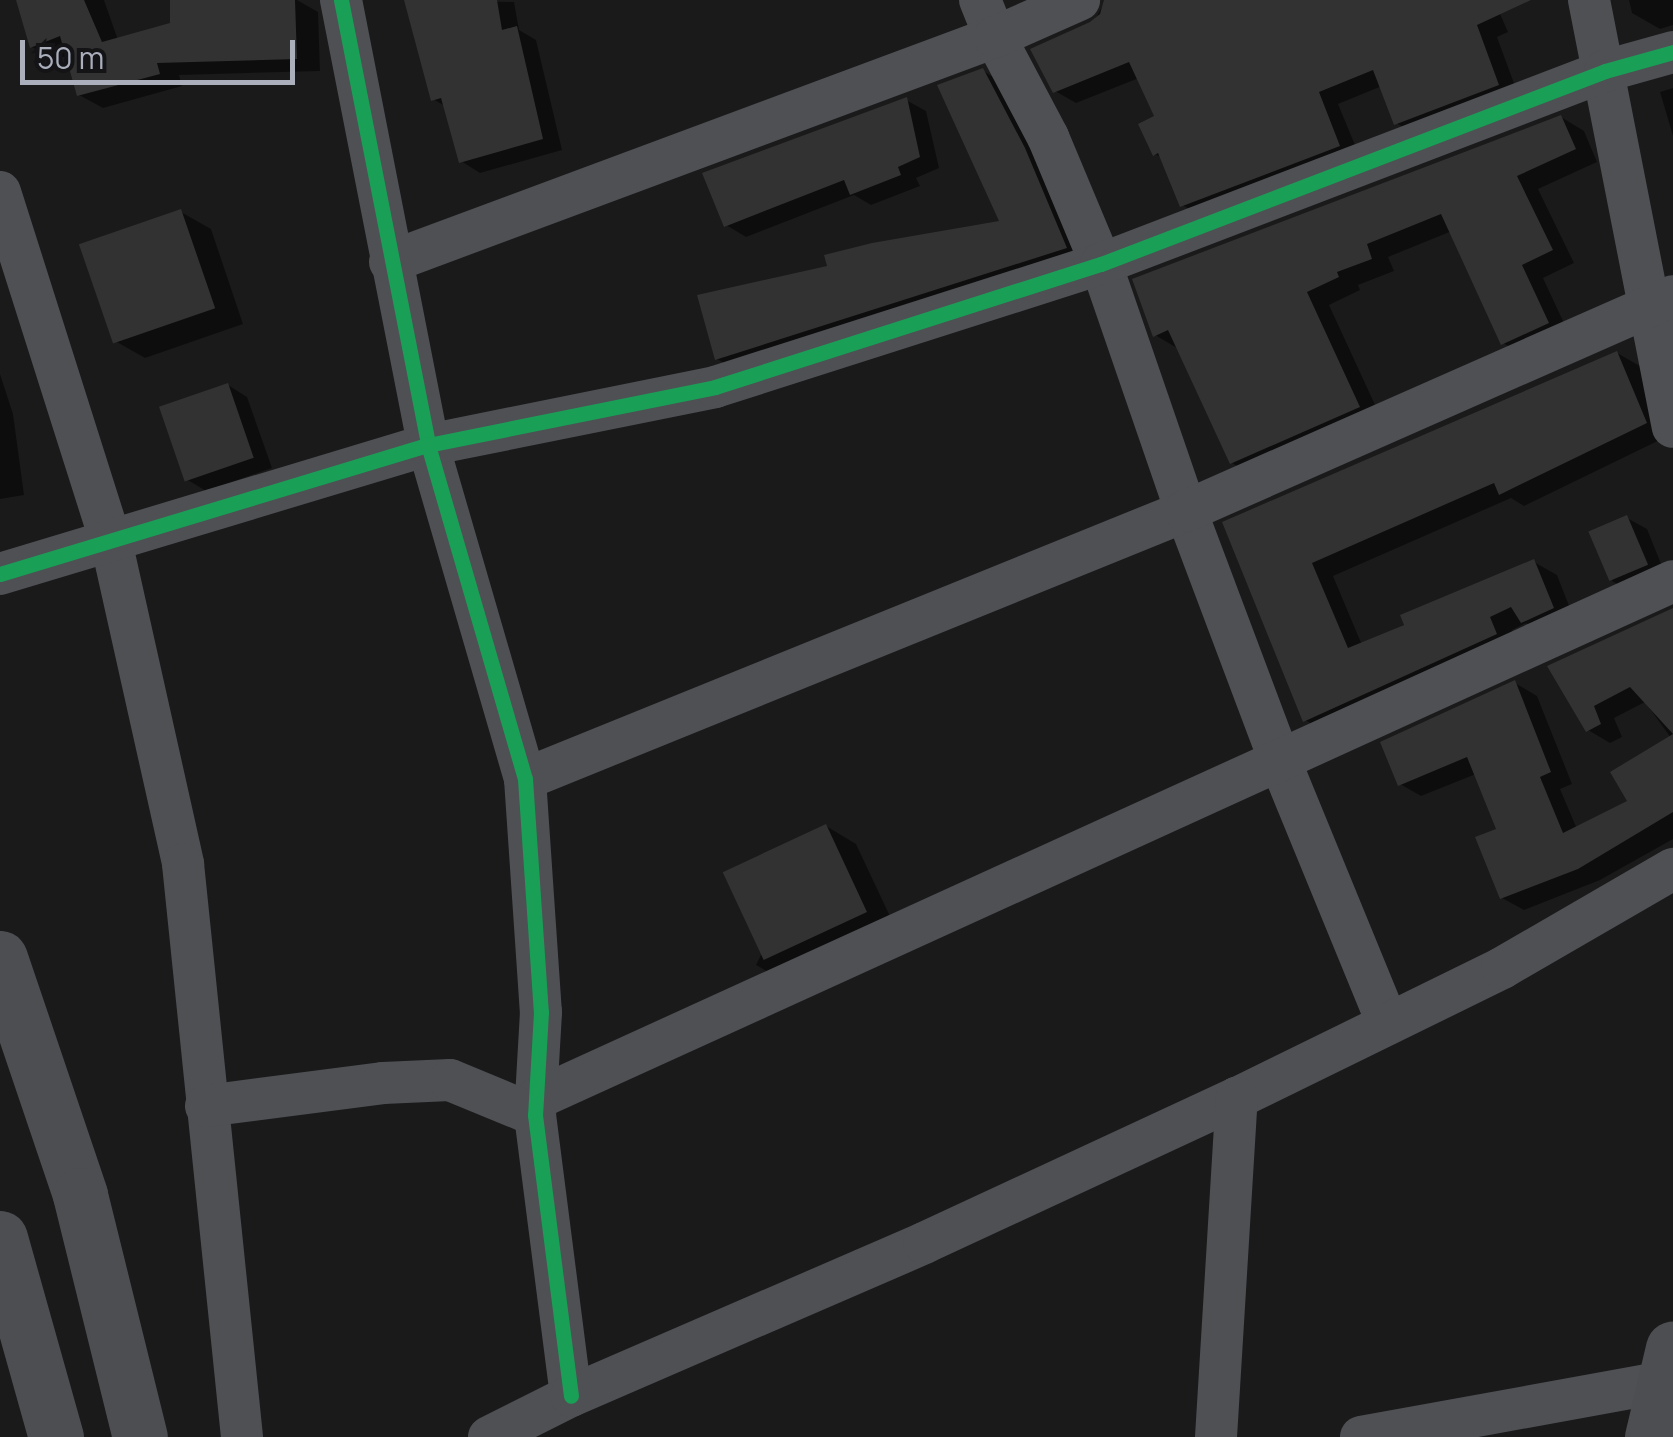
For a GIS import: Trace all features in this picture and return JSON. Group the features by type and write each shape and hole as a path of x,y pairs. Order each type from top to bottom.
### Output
{"street":[{"path":"341,0 428,445 525,779 540,1012 536,1107 571,1396"},
{"path":"390,262 987,18 1079,0"},
{"path":"1588,0 1660,300 1673,428"},
{"path":"987,18 1048,137 1101,264 1186,511 1280,761 1388,1024"},
{"path":"0,574 428,445 715,387 1101,264 1605,71 1673,52"},
{"path":"0,192 112,542 184,864 242,1437"},
{"path":"525,779 1186,511 1660,300"},
{"path":"206,1106 384,1083 450,1080 536,1107 1673,581"},
{"path":"490,1437 571,1396 924,1244 1237,1098 1502,968 1673,868"},
{"path":"0,958 80,1195 140,1437"},
{"path":"1216,1437 1237,1098"},
{"path":"0,1238 56,1437"},
{"path":"1360,1437 1669,1365 1652,1437"}],"building":[{"path":"16,0 84,0 102,42 170,23 170,0 295,0 297,59 157,63 160,74 77,96 60,36 30,48"},
{"path":"404,0 497,0 502,30 517,26 543,139 459,163 441,98 431,101"},
{"path":"1104,0 1531,0 1477,25 1499,85 1394,125 1373,70 1319,92 1340,146 1180,207 1158,153 1153,156 1138,124 1154,116 1129,62 1053,93 1030,49 1090,22 1100,14"},
{"path":"983,68 1025,148 1067,248 715,360 697,295 827,266 824,255 872,243 999,221 937,85"},
{"path":"907,97 920,157 898,167 901,175 850,195 844,180 724,227 702,173"},
{"path":"1561,115 1576,149 1517,176 1553,250 1522,265 1549,323 1501,345 1441,214 1367,244 1372,259 1337,272 1339,277 1307,292 1360,407 1230,464 1168,330 1153,337 1132,279"},
{"path":"181,209 215,308 113,343 79,244"},
{"path":"1617,351 1647,423 1499,495 1494,483 1312,563 1348,648 1404,625 1400,615 1534,559 1554,608 1521,623 1511,607 1490,617 1497,634 1303,722 1222,522"},
{"path":"228,383 254,458 185,481 159,407"},
{"path":"1627,515 1648,565 1609,581 1588,531"},
{"path":"1673,608 1673,734 1630,687 1594,706 1601,724 1586,732 1547,666"},
{"path":"1515,680 1551,772 1540,777 1563,833 1627,801 1610,772 1673,734 1673,812 1578,869 1500,899 1475,837 1496,829 1467,757 1398,786 1380,742"},
{"path":"826,824 867,912 764,960 723,872"}],"cycle path":[{"path":"341,0 428,445 525,779 541,1012 535,1115 571,1396"},
{"path":"0,574 428,445 715,387 1101,264 1605,71 1673,52"}]}
